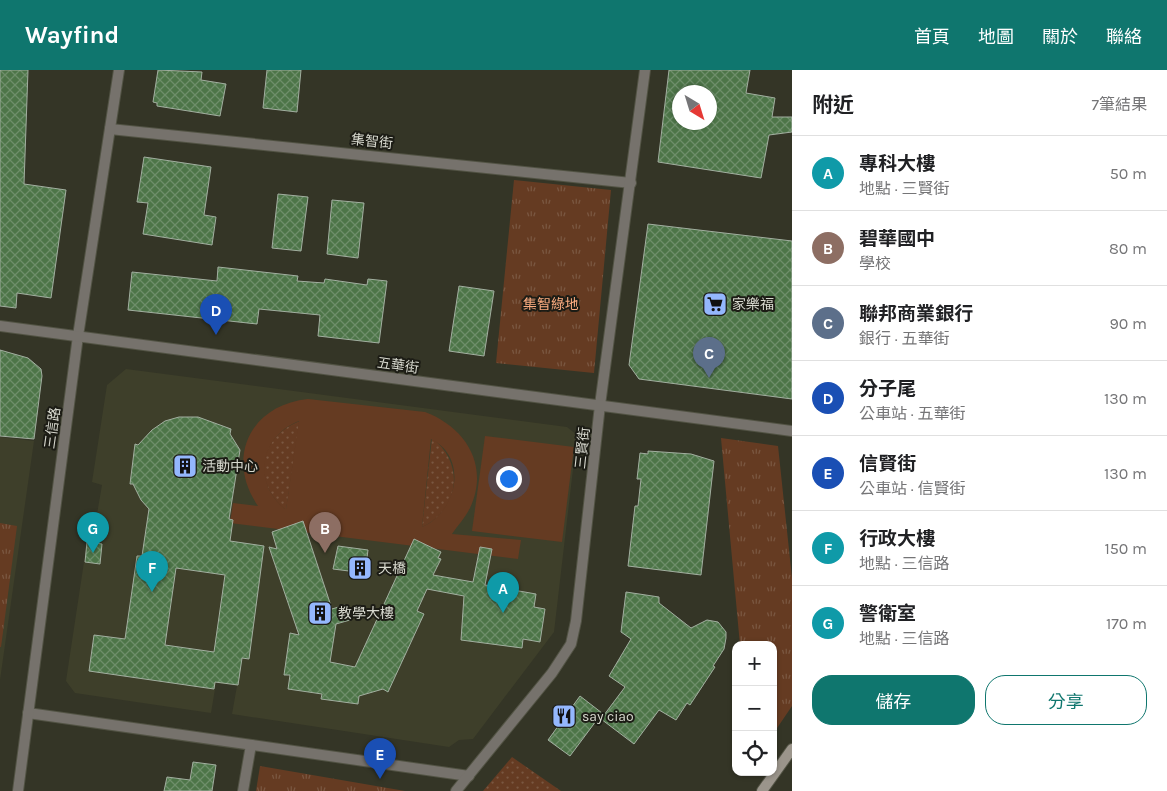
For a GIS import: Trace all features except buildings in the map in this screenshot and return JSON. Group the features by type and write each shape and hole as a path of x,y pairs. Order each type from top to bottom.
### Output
{"main road":[{"path":"762,791 792,749"}],"street":[{"name":"三信路","path":"18,791 78,336 119,70"},
{"name":"三賢街","path":"456,791 529,702 571,644 576,621 600,405 645,70"},
{"name":"集智街","path":"110,130 631,183"},
{"name":"五華街","path":"0,326 792,431"},
{"path":"28,713 469,776"},
{"path":"243,791 251,745"}],"shaded area":[{"path":"126,369 567,427 577,435 554,632 473,739 459,740 449,747 232,714 237,686 216,683 211,713 75,693 66,681 87,542 92,543 102,485 92,482 107,385"},
{"path":"0,437 34,441 0,680"}],"green space":[{"name":"集智綠地","path":"514,180 611,190 594,373 496,363"},
{"path":"308,399 425,412 452,427 470,450 475,463 477,477 470,508 452,534 521,540 518,559 230,523 233,503 258,506 248,488 244,470 244,453 249,437 258,423 271,412 288,403","holes":["299,421 286,509 285,509 275,498 268,486 265,474 265,461 276,437 286,428","431,439 443,448 451,459 454,471 454,484 444,510 434,520 422,527"]},
{"path":"300,421 286,510 275,499 268,487 264,474 264,461 268,449 275,438 286,428"},
{"path":"485,436 574,447 562,542 472,531"},
{"path":"432,438 443,448 450,460 454,486 451,498 444,509 435,519 422,527"},
{"path":"721,438 778,446 792,578 792,706 777,728 777,641 740,641"},
{"path":"0,523 17,526 1,647 0,647"},
{"path":"512,757 561,791 483,791"},
{"path":"260,766 405,791 256,791"}],"place":[{"name":"家樂福","path":"715,304"},
{"name":"分子尾","path":"216,335"},
{"name":"聯邦商業銀行","path":"709,378"},
{"name":"活動中心","path":"185,466"},
{"name":"警衛室","path":"93,553"},
{"name":"碧華國中","path":"325,553"},
{"name":"天橋","path":"360,568"},
{"name":"行政大樓","path":"152,592"},
{"name":"教學大樓","path":"320,613"},
{"name":"專科大樓","path":"503,613"},
{"name":"say ciao","path":"564,716"},
{"name":"信賢街","path":"380,779"}]}
